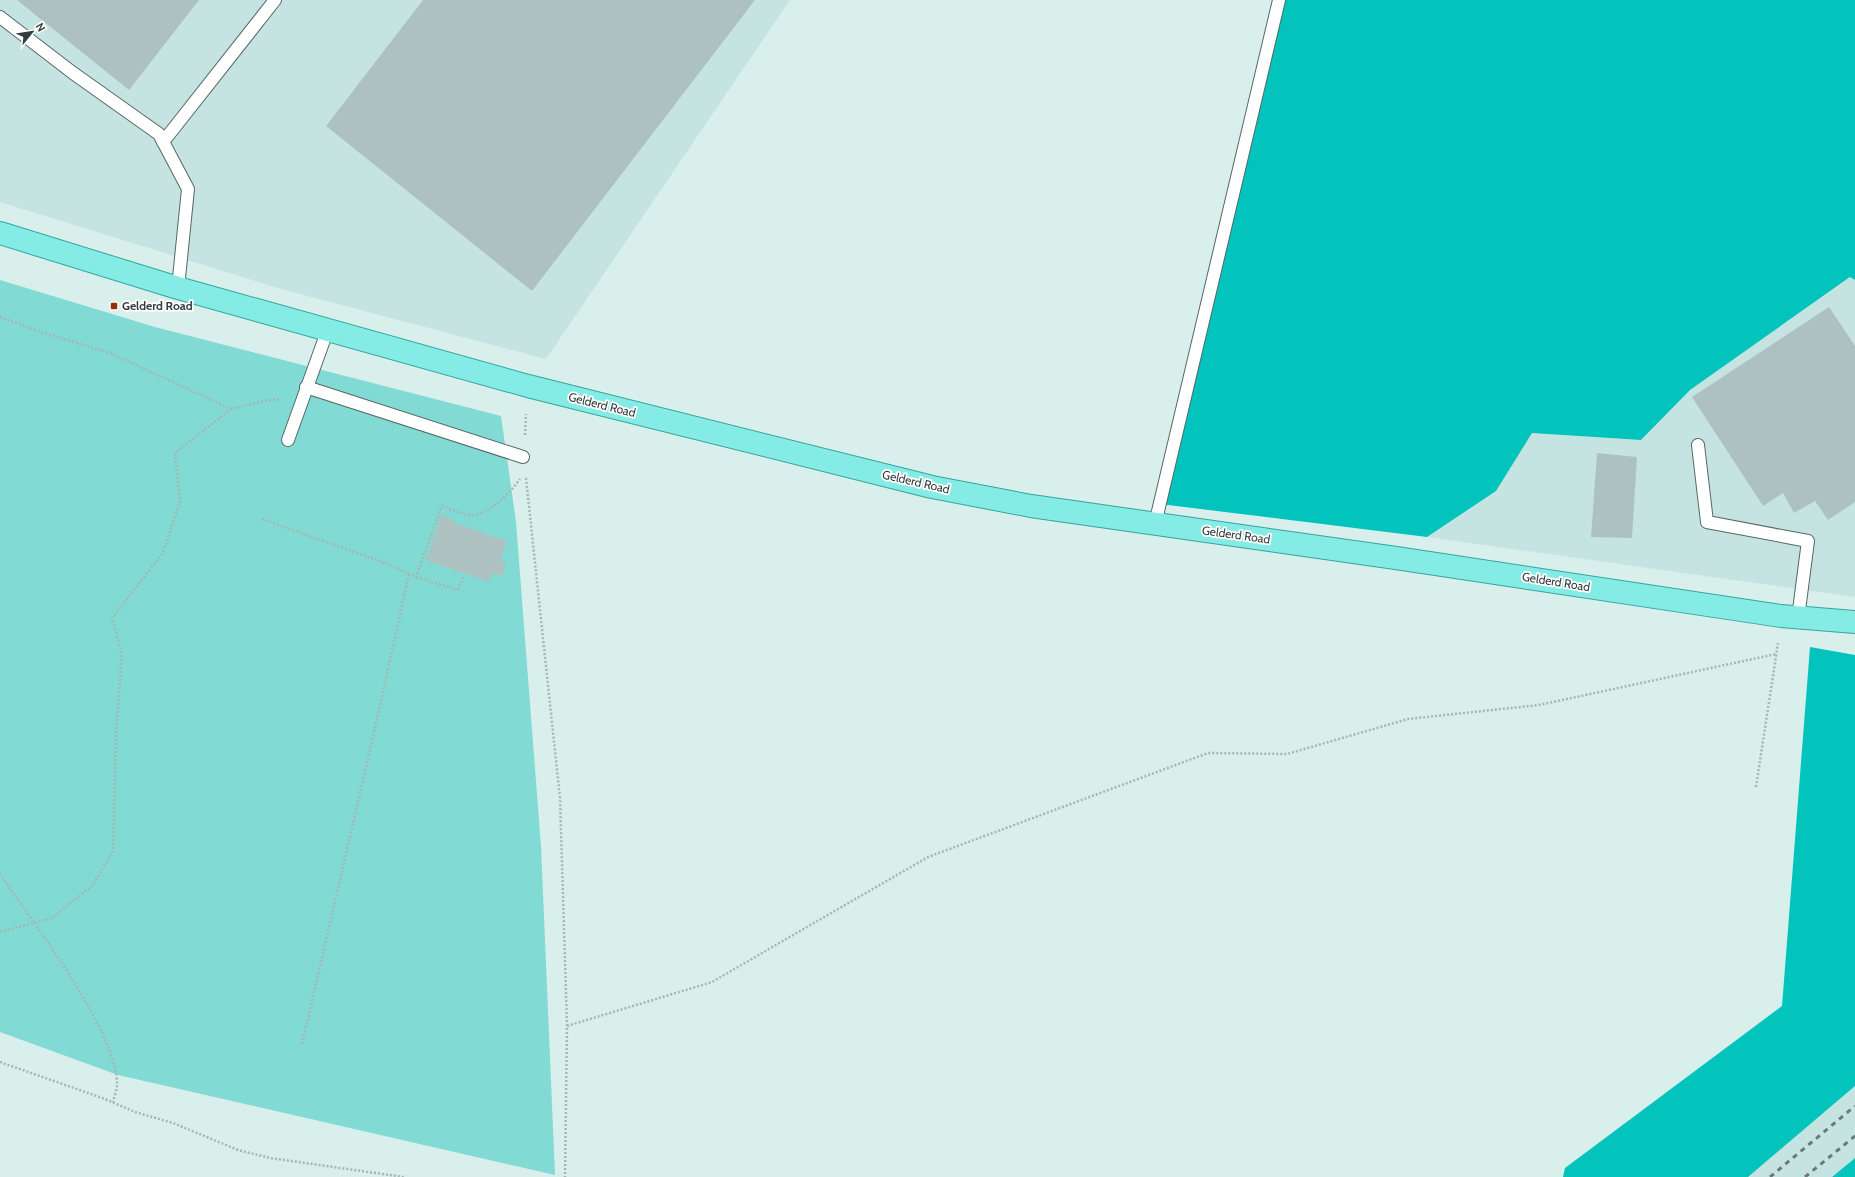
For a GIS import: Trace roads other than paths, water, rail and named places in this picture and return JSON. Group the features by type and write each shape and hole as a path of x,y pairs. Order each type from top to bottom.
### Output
{"main road":[{"name":"Gelderd Road","path":"0,233 178,288 528,386 932,486 1031,506 1396,558 1790,617 1855,622"}],"lane":[{"path":"163,142 275,0"},
{"path":"1155,524 1279,0"},
{"path":"0,17 73,73 159,134 188,189 178,288"},
{"path":"288,440 304,392 328,329"},
{"path":"304,392 523,457"},
{"path":"1698,445 1708,522 1808,541 1790,617"}],"railway":[{"path":"1770,1177 1855,1106"},
{"path":"1805,1177 1855,1136"}],"place":[{"name":"Gelderd Road","path":"114,306"}]}
